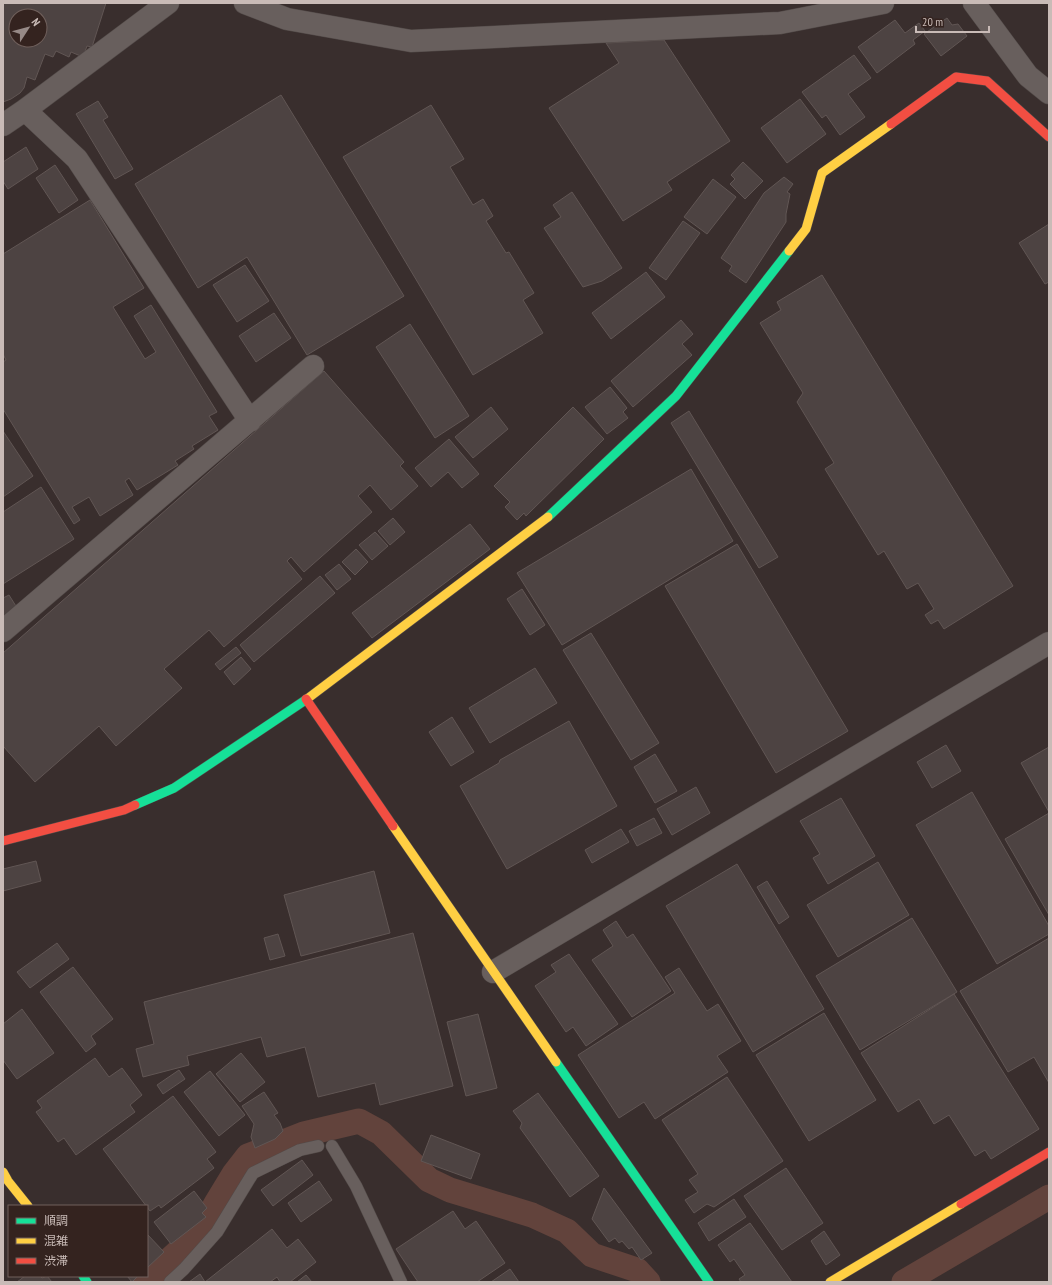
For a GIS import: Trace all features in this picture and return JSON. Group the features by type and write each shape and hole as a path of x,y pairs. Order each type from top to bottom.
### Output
{"street":[{"path":"3,125 168,3"},
{"path":"245,3 287,19 412,41 780,23 883,3"},
{"path":"974,3 1028,76 1049,93"},
{"path":"3,841 124,810 174,788 306,699 548,517 676,396 806,230 822,174 956,77 987,81 1049,136"},
{"path":"25,110 77,160 250,421"},
{"path":"3,631 313,366"},
{"path":"493,972 1049,642"},
{"path":"306,699 493,972 709,1282"},
{"path":"830,1282 1049,1152"},
{"path":"3,1172 8,1181 27,1205"}],"lane":[{"path":"170,1282 184,1269 217,1232 253,1173 300,1150 318,1146"},
{"path":"332,1146 356,1186 401,1282"}],"building":[{"path":"3,3 106,3 92,47 87,46 83,57 71,52 69,57 56,51 53,57 45,54 35,80 27,77 24,88 20,93 3,102"},
{"path":"947,18 952,25 958,24 967,36 941,56 924,34"},
{"path":"895,20 905,33 919,23 925,31 913,40 915,44 877,73 858,47"},
{"path":"664,40 730,141 667,182 672,190 623,221 549,108 619,63 606,43"},
{"path":"854,55 871,78 848,94 865,117 840,135 826,115 822,118 802,92"},
{"path":"281,95 404,296 307,355 247,257 198,288 135,184"},
{"path":"800,99 826,134 787,163 761,128"},
{"path":"98,101 108,117 103,120 133,169 115,179 76,114"},
{"path":"431,105 464,159 450,167 473,205 483,199 493,216 486,221 506,253 509,252 534,293 523,300 543,333 473,375 343,157"},
{"path":"26,147 38,169 8,189 3,181 3,162"},
{"path":"743,162 763,181 745,199 730,184 735,179 731,175"},
{"path":"55,165 78,200 59,213 36,178"},
{"path":"784,177 793,184 787,192 790,194 786,222 746,283 729,271 732,266 721,258 764,193"},
{"path":"713,179 736,197 707,234 684,217"},
{"path":"572,192 622,268 602,281 583,287 544,228 561,217 553,205"},
{"path":"90,200 144,288 113,307 145,359 156,352 134,316 151,305 217,412 209,416 218,430 192,446 194,449 175,461 178,465 137,490 129,478 125,481 133,495 100,516 89,497 72,507 80,520 74,524 3,409 3,362 6,360 3,354 3,254"},
{"path":"683,221 700,233 666,280 649,268"},
{"path":"1049,224 1049,282 1045,284 1019,243"},
{"path":"245,265 269,301 237,322 213,285"},
{"path":"646,272 665,297 611,339 592,313"},
{"path":"822,275 1013,586 944,629 938,620 931,624 925,615 934,609 918,583 907,589 884,551 878,555 825,469 834,463 797,402 803,393 760,323 781,310 777,302"},
{"path":"274,313 291,338 256,362 239,336"},
{"path":"681,320 693,334 682,344 692,355 633,407 611,381"},
{"path":"410,324 469,416 435,438 376,347"},
{"path":"324,371 404,462 400,466 418,486 391,510 370,485 358,496 372,512 304,572 291,557 287,561 302,579 224,647 209,630 164,669 182,688 116,746 99,726 35,782 3,746 3,653"},
{"path":"610,387 627,408 623,412 628,418 607,434 585,407"},
{"path":"491,407 508,429 473,458 455,437"},
{"path":"573,407 604,439 526,516 524,513 517,520 505,507 510,502 494,486"},
{"path":"689,411 778,557 759,568 671,423"},
{"path":"3,431 33,476 3,497"},
{"path":"449,439 479,474 462,488 448,472 431,487 415,468"},
{"path":"691,469 733,541 562,645 517,573"},
{"path":"41,487 74,539 3,584 3,512"},
{"path":"393,518 405,532 390,545 378,531"},
{"path":"470,524 490,549 372,638 352,613"},
{"path":"375,532 388,546 372,560 359,545"},
{"path":"737,544 848,731 776,773 665,586"},
{"path":"356,549 368,562 355,575 342,562"},
{"path":"339,564 351,579 337,590 325,575"},
{"path":"320,576 335,593 254,662 240,645"},
{"path":"522,589 545,625 530,635 507,599"},
{"path":"9,595 19,611 3,619 3,598"},
{"path":"591,633 659,743 631,760 563,650"},
{"path":"236,647 241,653 220,670 215,664"},
{"path":"241,657 251,669 234,685 224,672"},
{"path":"535,668 557,703 490,743 469,708"},
{"path":"452,717 474,752 451,766 429,732"},
{"path":"569,721 617,806 507,869 460,786 499,763 500,760"},
{"path":"946,745 961,771 932,788 917,762"},
{"path":"1049,747 1049,812 1021,763"},
{"path":"655,754 677,791 655,803 634,767"},
{"path":"696,787 710,813 672,835 657,809"},
{"path":"972,792 1049,926 1049,934 997,964 916,825"},
{"path":"841,798 875,856 828,884 813,858 820,854 800,821"},
{"path":"1049,813 1049,915 1005,839"},
{"path":"654,818 662,833 637,846 629,831"},
{"path":"621,829 629,842 592,863 585,850"},
{"path":"36,861 41,881 3,891 3,869"},
{"path":"878,862 909,915 838,957 807,905"},
{"path":"737,864 824,1009 753,1052 666,906"},
{"path":"374,871 390,933 301,956 284,895"},
{"path":"767,881 789,917 779,924 757,887"},
{"path":"912,918 957,992 860,1050 816,976"},
{"path":"616,921 627,938 633,934 671,991 632,1017 592,960 613,946 603,930"},
{"path":"413,933 453,1086 380,1105 375,1083 318,1097 305,1047 267,1057 261,1037 187,1056 189,1065 143,1077 136,1049 154,1044 144,1002"},
{"path":"278,934 285,956 270,960 264,938"},
{"path":"1049,938 1049,1083 1034,1057 1008,1072 960,991"},
{"path":"57,943 69,959 30,988 17,972"},
{"path":"569,954 618,1024 586,1046 573,1027 566,1032 535,986 556,972 551,965"},
{"path":"73,967 113,1019 91,1036 96,1044 86,1052 40,992"},
{"path":"679,968 707,1011 718,1004 741,1041 717,1056 728,1072 655,1119 644,1102 619,1118 578,1055 675,993 665,977"},
{"path":"954,994 1039,1129 991,1159 985,1150 975,1156 949,1115 934,1124 919,1099 898,1112 861,1053"},
{"path":"22,1009 54,1053 17,1079 3,1060 3,1024"},
{"path":"824,1013 876,1100 809,1141 756,1055"},
{"path":"478,1014 497,1088 466,1096 447,1022"},
{"path":"241,1053 265,1082 240,1102 216,1074"},
{"path":"95,1058 109,1077 122,1068 142,1095 130,1105 135,1112 76,1155 64,1138 58,1142 36,1112 42,1108 37,1101"},
{"path":"179,1070 185,1079 163,1094 157,1085"},
{"path":"210,1071 245,1115 219,1136 184,1092"},
{"path":"727,1077 783,1161 714,1207 707,1204 694,1213 685,1200 698,1192 689,1180 698,1174 662,1120"},
{"path":"264,1092 278,1113 274,1115 280,1123 283,1131 275,1139 255,1148 251,1137 254,1124 242,1106"},
{"path":"538,1093 599,1176 570,1197 520,1128 522,1123 513,1111"},
{"path":"173,1096 216,1152 207,1159 214,1168 161,1208 159,1205 150,1211 148,1205 145,1205 103,1149"},
{"path":"431,1135 480,1154 471,1179 421,1161"},
{"path":"302,1160 313,1175 273,1206 261,1190"},
{"path":"786,1168 823,1223 782,1250 744,1196"},
{"path":"319,1181 332,1200 301,1222 288,1203"},
{"path":"604,1188 652,1253 641,1260 632,1247 629,1249 622,1241 619,1243 615,1238 609,1242 592,1219"},
{"path":"194,1191 207,1208 202,1213 206,1217 171,1244 154,1222"},
{"path":"734,1199 746,1217 709,1241 698,1223"},
{"path":"453,1211 465,1229 476,1221 505,1263 477,1282 418,1282 396,1249"},
{"path":"750,1223 792,1282 741,1282 739,1279 745,1275 734,1259 730,1262 718,1245"},
{"path":"272,1229 287,1248 298,1239 316,1262 290,1282 280,1282 277,1277 270,1282 205,1282"},
{"path":"824,1231 840,1255 826,1265 811,1241"},
{"path":"148,1235 164,1252 148,1267"},
{"path":"510,1269 519,1282 491,1282"},
{"path":"200,1274 205,1282 189,1282"},
{"path":"306,1275 312,1282 297,1282"},
{"path":"24,1277 48,1277 52,1282 17,1282"},
{"path":"128,1277 137,1277 132,1282"}],"waterway":[{"path":"145,1282 200,1232 234,1174 248,1156 304,1134 359,1121 381,1133 429,1180 450,1190 532,1215 567,1231 592,1255 637,1270 648,1282"},
{"path":"904,1282 1049,1197"}],"traffic: fast":[{"path":"548,517 676,396 789,251"},
{"path":"135,805 174,788 307,699"},
{"path":"556,1062 709,1282"},
{"path":"84,1277 87,1282"}],"traffic: slow":[{"path":"789,251 806,229 822,173 891,124"},
{"path":"307,699 548,517"},
{"path":"393,826 556,1062"},
{"path":"3,1172 8,1181 27,1205"},
{"path":"830,1282 961,1204"}],"traffic: jam":[{"path":"891,124 956,77 987,81 1049,137"},
{"path":"306,699 393,826"},
{"path":"3,841 124,810 135,805"},
{"path":"961,1204 1049,1152"}]}
